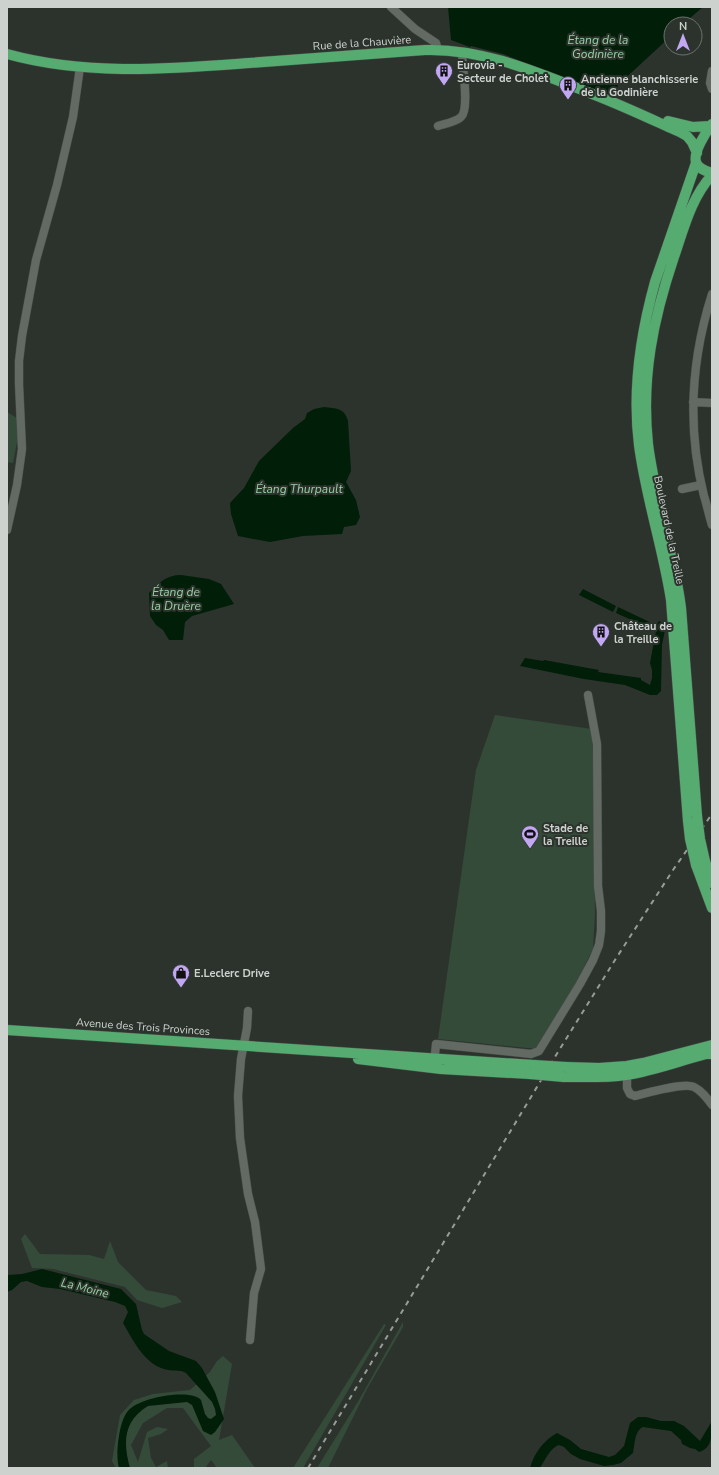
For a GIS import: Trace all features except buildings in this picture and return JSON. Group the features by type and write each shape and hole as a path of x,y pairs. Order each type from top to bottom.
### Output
{"main road":[{"name":"Rue de la Chauvière","path":"7,54 48,63 80,67 147,70 438,50 462,52 479,55 523,68 635,112 687,136 692,142 697,158"},
{"name":"Rue de la Chauvière","path":"635,112 693,127 711,125"},
{"name":"Boulevard de la Treille","path":"693,819 671,600 666,571 642,466 638,432 637,392 640,346 655,282 697,158 711,125"},
{"path":"697,158 703,170 712,174"},
{"name":"Boulevard de la Treille","path":"712,174 695,198 662,293 650,344 646,401 648,444 677,576 681,608 693,819 692,845 712,883"},
{"name":"Boulevard de la Treille","path":"701,863 712,908"},
{"name":"Avenue des Trois Provinces","path":"7,1030 534,1065 565,1072"},
{"path":"565,1072 627,1066 712,1045"},
{"name":"Avenue des Trois Provinces","path":"277,1048 441,1069 530,1074 565,1072"},
{"path":"565,1072 603,1077 626,1075 645,1072 712,1054"}],"street":[{"path":"391,7 415,29 436,43 438,50"},
{"path":"438,126 461,118 466,112 462,52"},
{"path":"7,530 17,485 22,449 19,361 22,336 36,260 57,185 73,117 80,67"},
{"path":"712,71 710,83 712,89"},
{"path":"712,294 702,329 692,402 694,437 701,485 712,525"},
{"path":"692,402 712,403"},
{"path":"682,489 701,485"},
{"path":"441,1069 434,1064 436,1044 531,1054 539,1051 580,984 599,945 601,926 598,886 597,744 588,695"},
{"path":"248,1011 241,1059 238,1096 240,1138 248,1194 255,1222 261,1269 254,1293 250,1340"},
{"path":"626,1075 627,1088 630,1094 635,1096 685,1085 693,1086 704,1094 712,1105"}],"shaded area":[{"path":"7,412 17,418 18,437 13,463 7,462"},
{"name":"Stade de la Treille","path":"495,715 592,729 595,913 593,949 573,989 538,1049 438,1039 476,770"},
{"path":"25,1234 40,1254 89,1255 104,1259 110,1241 118,1262 146,1290 176,1296 182,1302 162,1308 137,1300 125,1287 53,1269 32,1268 21,1239"},
{"path":"403,1322 403,1327 367,1389 328,1468 317,1468 359,1400"},
{"path":"384,1324 386,1325 303,1468 293,1468"},
{"path":"223,1356 232,1364 219,1440 232,1435 255,1468 217,1468 211,1460 205,1468 194,1468 194,1459 211,1446 183,1408 167,1408 143,1423 131,1445 138,1462 147,1432 157,1427 168,1429 161,1434 148,1438 151,1458 156,1467 167,1461 168,1468 116,1468 112,1461 120,1415 134,1400 153,1394 190,1390 210,1372 217,1361"}],"water":[{"name":"Étang de la Godinière","path":"448,7 703,7 692,16 663,16 663,43 618,85 615,98 503,54 470,47 451,40"},
{"name":"Étang Thurpault","path":"324,407 342,411 348,421 351,471 346,482 356,500 360,517 356,525 344,527 342,534 303,536 270,542 238,536 231,514 230,503 244,488 259,461 293,428 305,419 307,413 314,409"},
{"name":"Étang de la Druère","path":"181,575 209,579 221,584 234,604 192,616 185,622 183,640 169,640 163,630 156,625 150,616 149,593 167,578"},
{"path":"583,589 616,606 613,612 579,595"},
{"path":"618,607 656,625 659,621 666,625 662,645 661,691 657,695 650,695 625,685 584,679 520,666 525,658 544,660 599,670 598,672 641,678 641,680 650,685 652,670 650,663 656,631 616,613"},
{"name":"La Moine","path":"42,1269 121,1289 136,1304 144,1334 169,1351 196,1361 202,1368 215,1392 224,1419 215,1432 211,1435 203,1431 192,1405 187,1402 148,1406 134,1418 129,1426 126,1450 130,1468 119,1468 117,1455 120,1430 125,1416 134,1406 142,1402 164,1396 186,1395 195,1396 201,1400 205,1414 208,1418 211,1419 216,1415 215,1409 212,1402 186,1373 167,1370 157,1366 145,1356 123,1323 128,1312 125,1306 115,1302 60,1289 42,1287 27,1281 21,1282 12,1290 7,1292 7,1275 22,1274"},
{"path":"638,1417 646,1417 661,1421 674,1421 684,1426 700,1441 712,1421 711,1440 704,1450 699,1452 682,1444 681,1440 671,1431 643,1427 636,1435 633,1453 621,1463 604,1466 580,1459 559,1445 550,1451 540,1468 530,1468 534,1457 540,1448 548,1439 557,1433 570,1440 581,1449 609,1457 615,1455 624,1446 630,1423"}],"railway":[{"path":"308,1468 558,1052 673,870 712,814"}],"place":[{"name":"Eurovia - Secteur de Cholet","path":"444,86"},
{"name":"Ancienne blanchisserie de la Godinière","path":"568,100"},
{"name":"Château de la Treille","path":"601,647"},
{"name":"Stade de la Treille","path":"530,849"},
{"name":"E.Leclerc Drive","path":"181,988"}]}
